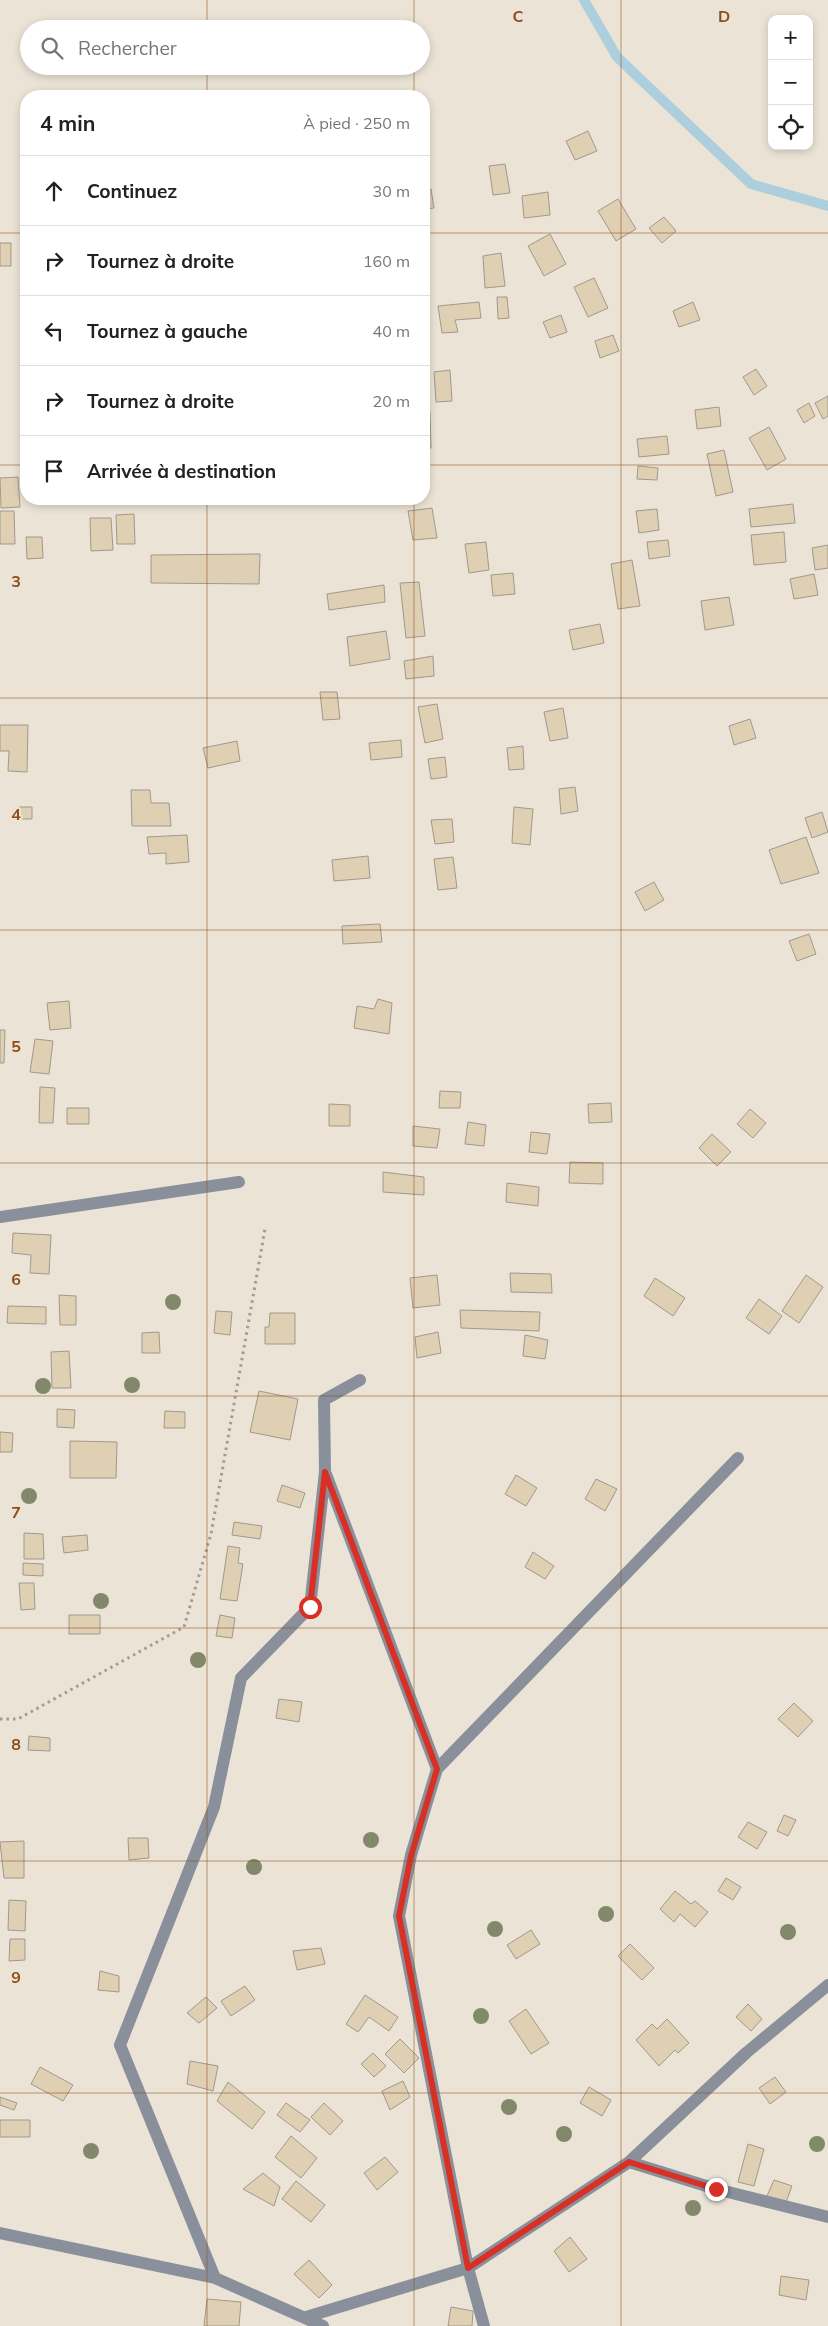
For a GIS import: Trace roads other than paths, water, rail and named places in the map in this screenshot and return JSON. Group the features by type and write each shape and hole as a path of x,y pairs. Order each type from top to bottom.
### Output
{"street":[{"path":"0,1217 239,1182"},
{"path":"216,2278 120,2044 214,1808 241,1678 310,1607 325,1472 324,1400 360,1380"},
{"path":"484,2326 468,2268 399,1916 411,1856 437,1769 738,1458"},
{"path":"325,1472 437,1769"},
{"path":"306,2317 468,2268 629,2162 746,2053 828,1985"},
{"path":"629,2162 716,2189 828,2217"},
{"path":"0,2234 216,2278 323,2326"}],"waterway":[{"path":"584,0 617,57 751,184 828,206"}]}
